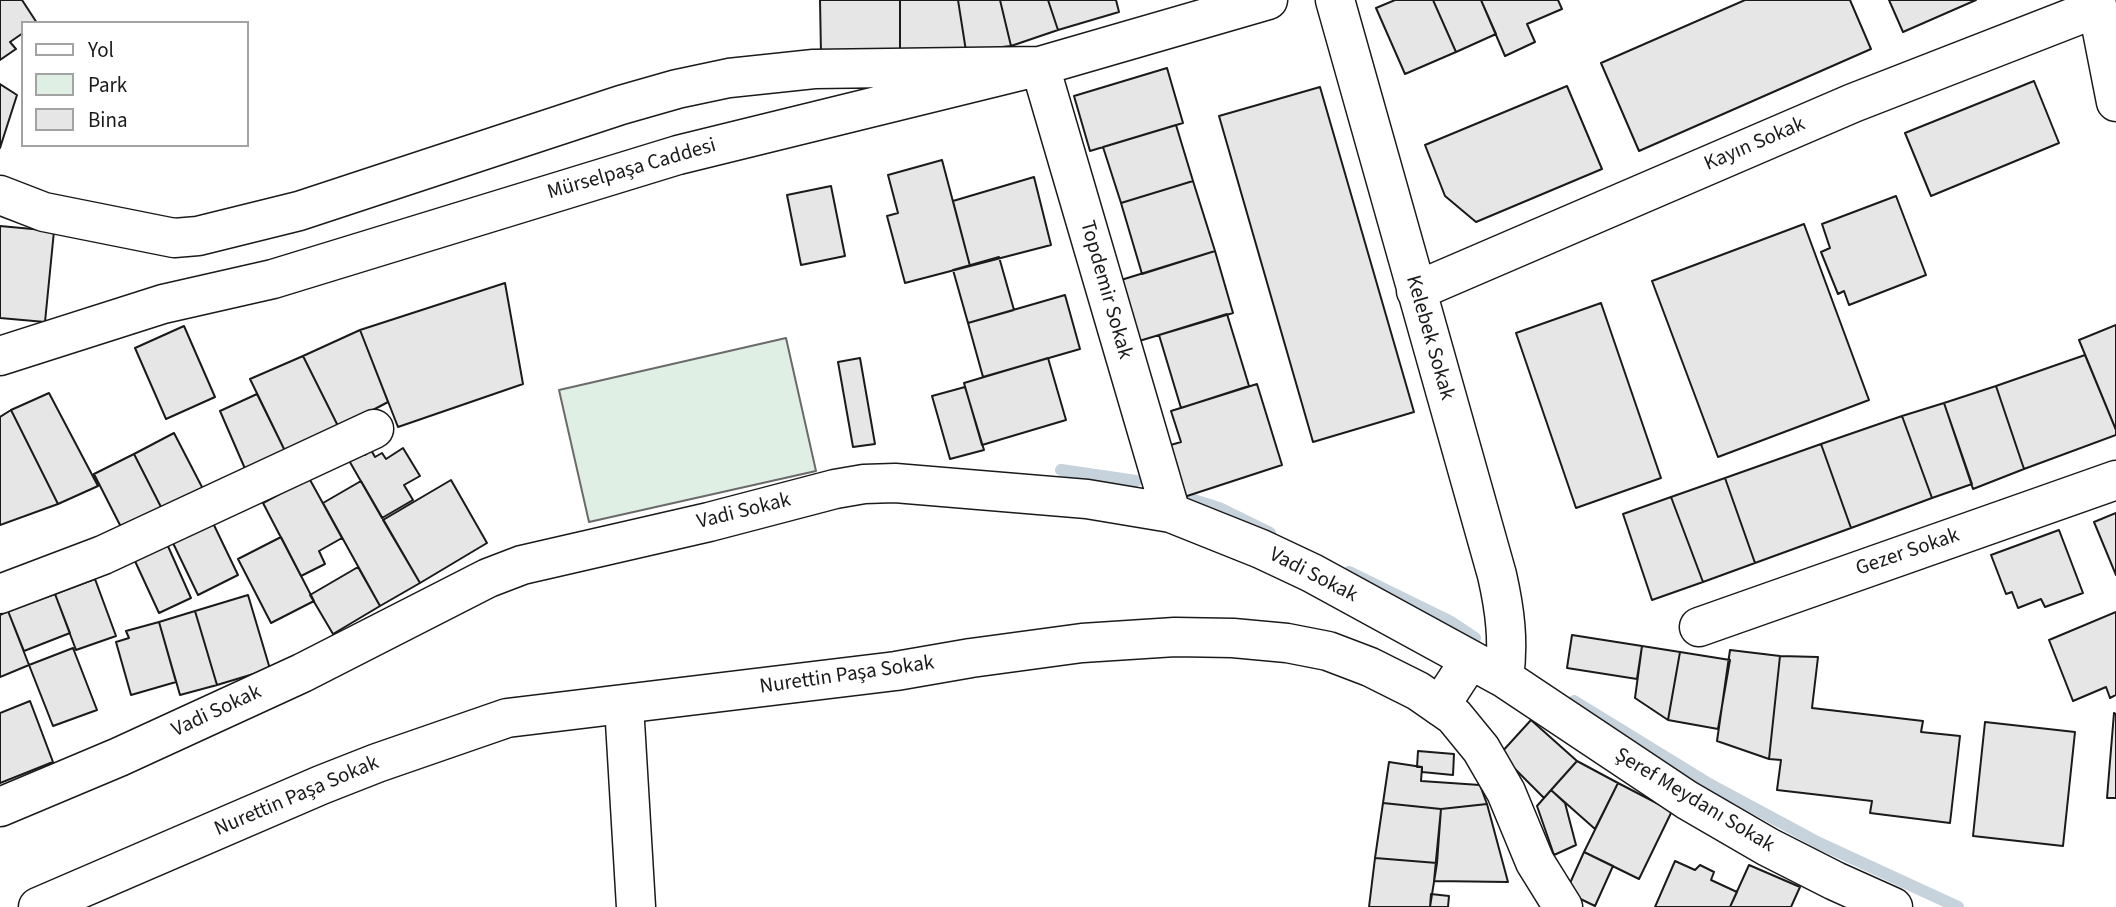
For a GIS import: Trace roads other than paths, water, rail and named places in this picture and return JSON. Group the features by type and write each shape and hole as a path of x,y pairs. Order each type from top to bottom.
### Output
{"street":[{"name":"Mürselpaşa Caddesi","path":"0,356 163,304 273,279 678,155 1040,66 1268,0"},
{"name":"Kelebek Sokak","path":"1335,0 1499,586 1507,634 1504,678"},
{"path":"2096,4 2116,102"},
{"name":"Kayın Sokak","path":"1416,291 1853,103 2096,4"},
{"path":"0,195 44,212 174,238 198,236 299,211 621,105 729,78 814,69 1040,66"},
{"name":"Topdemir Sokak","path":"1040,66 1171,513"},
{"path":"0,594 103,555 374,429"},
{"name":"Gezer Sokak","path":"1699,627 2116,480"},
{"name":"Vadi Sokak","path":"0,807 119,757 302,673 488,578 522,565 864,484 895,483 1073,498 1171,513 1261,549 1312,573 1504,678"},
{"name":"Nurettin Paşa Sokak","path":"38,907 320,785 507,718 895,671 1082,643 1175,637 1233,638 1287,643 1328,651 1392,678 1440,706 1454,716 1481,749 1506,792 1535,862 1563,907"},
{"path":"1440,706 1470,660"},
{"name":"Şeref Meydanı Sokak","path":"1504,678 1687,800 1768,847 1894,907"},
{"path":"624,705 636,907"}],"waterway":[{"path":"1061,470 1136,481"},
{"path":"1184,497 1219,508 1270,533"},
{"path":"1349,572 1451,622 1475,638"},
{"path":"1574,701 1711,785 1819,843 1958,907"}]}
